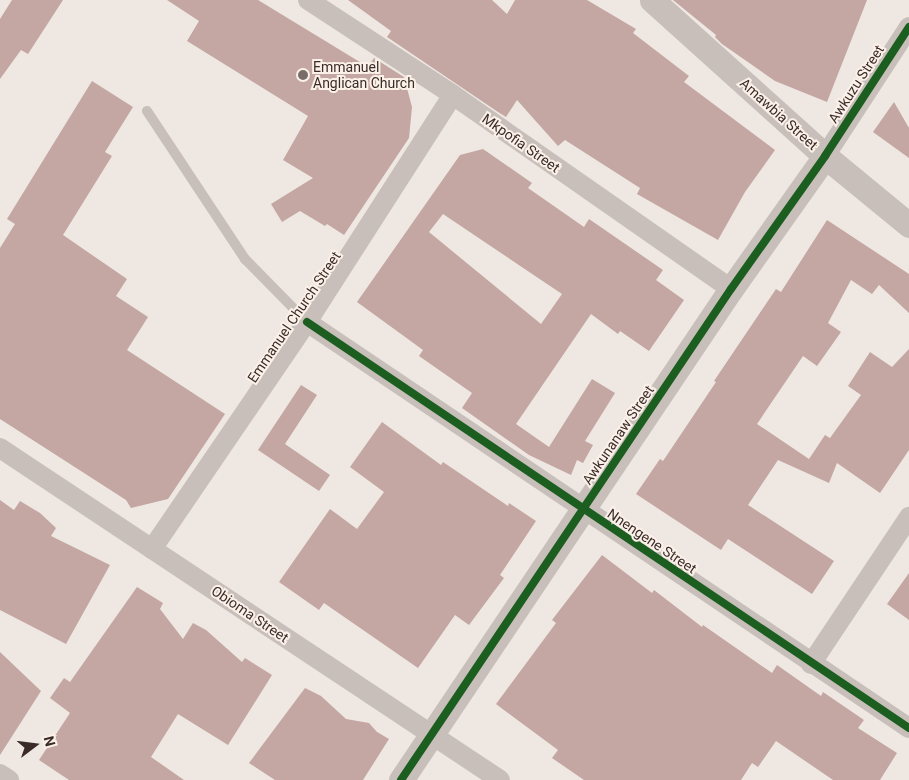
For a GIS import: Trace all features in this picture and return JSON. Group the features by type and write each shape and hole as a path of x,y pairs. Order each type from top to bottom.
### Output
{"street":[{"name":"Mkpofia Street","path":"308,0 453,95 731,289"},
{"name":"Amawbia Street","path":"652,0 825,156 909,225"},
{"name":"Awkuzu Street","path":"825,156 909,27"},
{"name":"Emmanuel Church Street","path":"152,549 307,322 453,95"},
{"name":"Awkunanaw Street","path":"401,780 430,734 731,289 825,156"},
{"name":"Nnengene Street","path":"307,322 811,664 909,728"},
{"name":"Obioma Street","path":"0,448 500,780"},
{"path":"811,664 909,517"},
{"path":"0,774 9,780"}],"lane":[{"path":"147,110 245,259 307,322"}],"building":[{"path":"12,0 63,0 28,54 21,50 0,79 0,19"},
{"path":"167,0 258,0 368,67 374,58 404,77 412,107 409,138 344,235 327,224 325,226 300,211 282,222 271,204 313,178 283,160 308,116 187,41 199,21"},
{"path":"348,0 492,0 507,14 515,0 587,0 636,29 633,33 689,76 684,82 775,150 745,192 718,240 637,194 640,188 565,140 558,146 517,100 506,117 498,112 387,37 391,31"},
{"path":"673,0 867,0 827,102 775,81 722,44 715,37 716,35"},
{"path":"92,81 133,107 105,152 112,156 63,235 127,279 116,296 148,317 127,350 225,414 168,499 131,508 126,500 0,419 0,248 15,224 7,219"},
{"path":"894,102 909,128 909,158 873,132"},
{"path":"483,149 532,183 528,188 584,227 589,219 663,270 656,280 684,300 649,351 620,331 618,334 591,314 516,424 549,447 592,379 615,393 585,441 593,445 583,463 577,460 571,475 529,455 462,408 472,393 419,356 423,350 357,302 460,155","holes":["443,214 562,294 541,324 429,232"]},
{"path":"827,220 909,274 909,313 879,285 872,294 851,280 828,323 841,332 817,366 803,356 757,424 809,459 825,435 830,438 861,395 848,386 870,352 892,367 909,349 909,450 880,493 837,463 829,483 778,460 748,505 834,561 812,594 728,539 721,550 636,494 660,459 663,461 776,289 781,292"},
{"path":"301,385 317,395 285,444 330,475 319,491 258,450"},
{"path":"382,422 441,465 443,462 508,506 509,503 536,521 500,575 504,578 469,625 455,615 418,668 324,603 319,610 279,582 330,509 357,529 384,492 350,467"},
{"path":"0,500 14,510 20,501 40,513 56,528 51,536 110,565 66,644 0,610"},
{"path":"602,555 652,593 654,590 702,627 703,625 772,673 777,665 821,696 823,692 864,720 858,728 897,753 880,780 833,780 776,741 758,767 752,763 741,780 584,780 552,758 558,750 496,704 556,623 552,620"},
{"path":"909,573 909,620 887,604"},
{"path":"137,587 163,603 160,609 183,639 193,623 206,630 242,662 245,658 272,675 228,745 178,714 151,757 184,780 69,780 39,760 70,713 50,698 64,678 70,682"},
{"path":"0,652 41,691 0,755"},
{"path":"305,688 321,696 346,719 369,723 377,732 389,739 363,780 275,780 249,763"}],"cycle path":[{"path":"401,780 731,289 825,156 909,27"},
{"path":"307,322 909,728"}],"place":[{"name":"Emmanuel Anglican Church","path":"303,75"}]}
